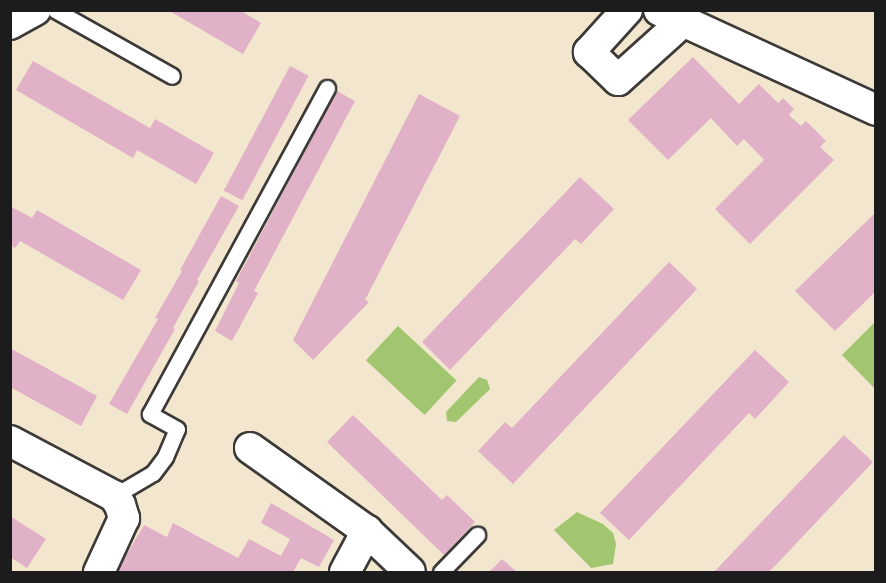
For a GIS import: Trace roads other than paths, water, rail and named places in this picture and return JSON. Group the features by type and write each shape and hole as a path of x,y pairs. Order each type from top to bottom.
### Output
{"street":[{"path":"10,24 35,10"},
{"path":"627,10 589,52 618,80 670,17 876,110"},
{"path":"10,441 117,501 124,518 99,573"},
{"path":"250,448 367,531 410,573"},
{"path":"345,573 367,531"}],"lane":[{"path":"55,10 172,76"},
{"path":"117,501 153,473 165,457 177,429 150,414 327,88"},
{"path":"441,573 477,535"}]}
